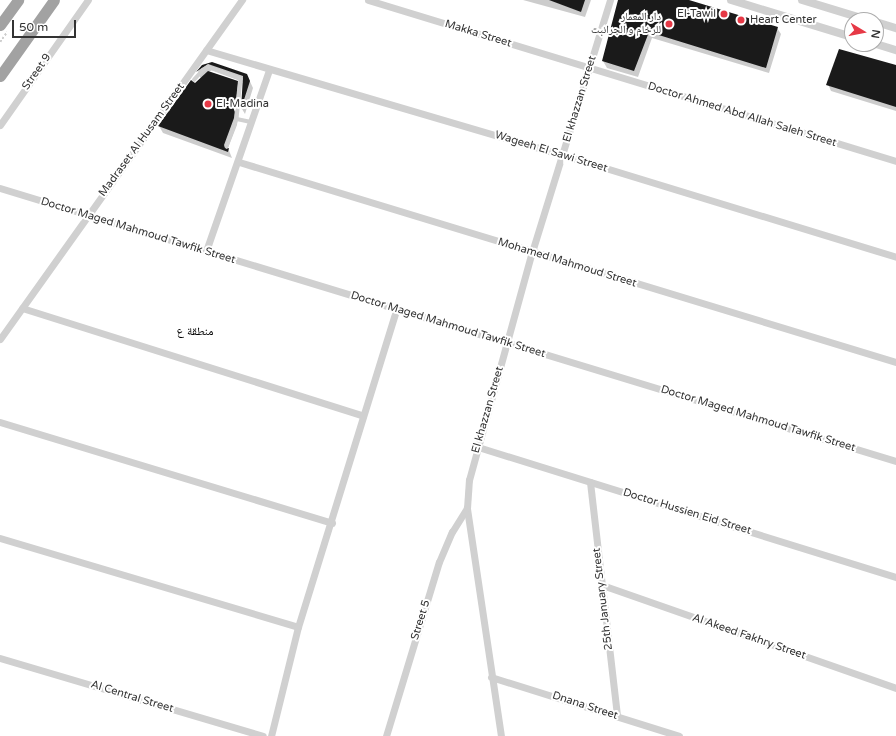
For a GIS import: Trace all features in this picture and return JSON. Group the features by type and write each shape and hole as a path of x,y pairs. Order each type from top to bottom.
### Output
{"highway":[{"path":"0,25 18,0"},
{"path":"0,76 54,0"}],"street":[{"name":"Street 9","path":"0,125 88,0"},
{"name":"Madraset Al Husam Street","path":"0,339 242,0"},
{"name":"Makka Street","path":"368,0 589,69"},
{"name":"El khazzan Street","path":"501,736 467,508 469,480 532,252 610,0"},
{"path":"731,0 844,35"},
{"path":"802,0 844,13"},
{"path":"884,24 896,28"},
{"path":"884,46 896,50"},
{"name":"Wageeh El Sawi Street","path":"206,50 269,70 562,155 896,257"},
{"name":"Doctor Ahmed Abd Allah Saleh Street","path":"589,69 896,161"},
{"path":"206,251 239,162 269,70"},
{"name":"Mohamed Mahmoud Street","path":"239,162 896,362"},
{"name":"Doctor Maged Mahmoud Tawfik Street","path":"0,188 506,344 896,461"},
{"path":"22,308 362,415"},
{"path":"271,736 298,627 332,523 362,415 396,310"},
{"path":"0,422 332,523"},
{"name":"Doctor Hussien Eid Street","path":"478,447 896,577"},
{"name":"25th January Street","path":"590,482 617,716"},
{"name":"Street 5","path":"386,736 439,562 452,532 467,508"},
{"path":"0,538 298,627"},
{"name":"Al Akeed Fakhry Street","path":"602,585 896,688"},
{"name":"Al Central Street","path":"0,658 263,736"},
{"name":"Dnana Street","path":"491,676 679,736"}],"lane":[{"path":"200,58 206,68 241,79 236,119 226,146"},
{"path":"194,80 206,68"},
{"path":"236,119 252,123"}],"building":[{"path":"549,0 585,0 581,12"},
{"path":"618,0 689,0 778,27 766,68 649,32 634,71 602,61"},
{"path":"839,49 844,50 844,52 850,52 896,65 896,107 826,85"},
{"path":"212,62 247,74 250,81 241,109 243,76 208,64 196,72 202,65"},
{"name":"El-Madina","path":"208,71 238,81 234,118 224,145 226,149 229,148 228,152 158,126 191,80 195,83"}],"place":[{"name":"El-Tawil","path":"724,14"},
{"name":"Heart Center","path":"741,20"},
{"name":"دار المعمار للرخام و الجرانبت","path":"669,24"},
{"name":"El-Madina","path":"208,104"}],"district":[{"name":"منطقة ع","path":"195,332"}]}
